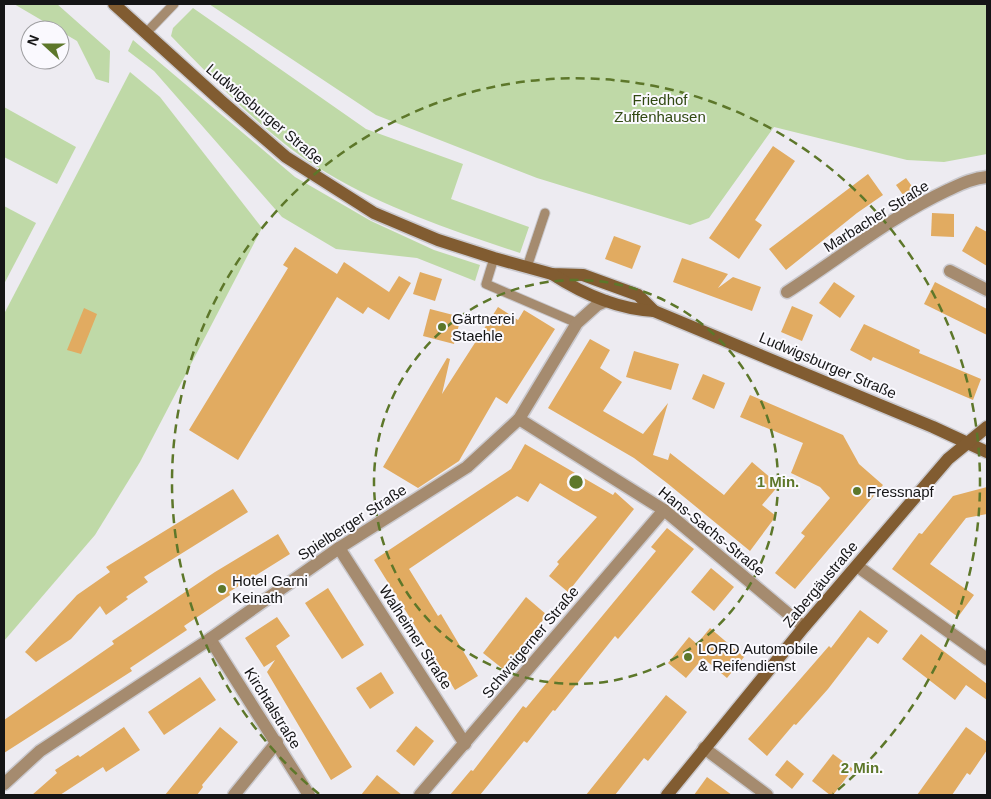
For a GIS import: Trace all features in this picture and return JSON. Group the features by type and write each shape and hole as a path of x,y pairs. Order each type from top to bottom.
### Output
{"main road":[{"name":"Ludwigsburger Straße","path":"114,4 286,157 322,182 374,213 438,240 494,258 552,274 583,275 638,295 654,311"},
{"name":"Ludwigsburger Straße","path":"552,274 577,290 632,310 654,311 968,442 987,452"},
{"name":"Zabergäustraße","path":"667,795 804,627 948,459 987,427"}],"street":[{"name":"Marbacher Straße","path":"787,292 931,198 975,178 987,177"},
{"path":"950,271 987,290"},
{"name":"Spielberger Straße","path":"4,784 40,751 210,639 339,548 467,467 520,419 576,323 606,301"},
{"name":"Hans-Sachs-Straße","path":"520,419 664,510 804,627"},
{"name":"Schwaigerner Straße","path":"420,795 664,510"},
{"name":"Walheimer Straße","path":"339,548 465,744"},
{"path":"857,566 987,660"},
{"name":"Kirchtalstraße","path":"210,639 309,795"},
{"path":"234,795 277,742"},
{"path":"704,748 767,795"}],"lane":[{"path":"146,32 174,4"},
{"path":"527,267 545,213"},
{"path":"494,258 486,284 576,323"}],"green space":[{"path":"14,4 57,4 110,51 109,83 96,79 77,41 70,37 70,20 41,20"},
{"name":"Friedhof Zuffenhausen","path":"209,4 987,4 987,154 944,162 907,160 774,127 709,218 690,225 537,178 376,115"},
{"path":"193,8 366,129 463,164 451,199 529,227 520,253 446,228 373,198 327,173 285,144 245,110 171,36 173,28"},
{"path":"133,40 295,177 371,221 434,250 480,265 475,281 417,258 336,249 282,217 154,71 128,51"},
{"path":"130,72 160,97 262,228 140,462 95,535 4,641 4,314"},
{"path":"4,107 76,147 57,184 4,157"},
{"path":"4,206 36,223 4,284"}],"building":[{"path":"773,146 795,161 755,220 762,225 739,259 709,238"},
{"path":"868,174 883,195 857,213 786,270 769,249"},
{"path":"906,178 919,196 908,202 896,185"},
{"path":"932,213 954,214 954,237 931,236"},
{"path":"976,226 987,232 987,266 962,251"},
{"path":"614,236 641,246 632,269 605,259"},
{"path":"295,247 337,274 344,262 389,292 399,276 411,283 389,320 368,307 363,314 337,297 238,460 189,430 288,268 283,265"},
{"path":"682,258 728,274 718,288 733,277 761,287 752,311 673,282"},
{"path":"420,272 442,279 435,301 413,294"},
{"path":"834,282 855,296 840,318 819,303"},
{"path":"935,282 987,309 987,335 924,304"},
{"path":"792,306 813,315 802,341 781,332"},
{"path":"498,307 518,320 524,310 555,329 507,404 496,397 459,461 418,488 383,467 447,358 450,359 442,394"},
{"path":"84,308 97,314 81,354 67,350"},
{"name":"Gärtnerei Staehle","path":"430,309 461,317 454,344 423,336"},
{"path":"864,324 920,350 919,353 981,379 973,400 873,357 871,361 850,350"},
{"path":"590,339 610,350 600,368 622,382 603,411 643,434 668,403 653,455 668,460 670,453 724,495 752,462 779,485 762,505 776,516 750,551 634,458 548,408"},
{"path":"634,351 679,364 671,390 626,377"},
{"path":"703,374 725,383 714,409 692,399"},
{"path":"750,395 843,435 859,464 883,485 795,589 775,573 805,536 801,533 830,498 820,487 791,473 803,443 740,417"},
{"path":"525,444 613,495 615,492 634,509 568,592 549,576 559,564 557,562 597,517 540,483 528,502 517,496 409,569 438,616 441,614 478,676 455,690 374,560 511,469"},
{"path":"987,487 987,514 966,518 930,564 974,595 958,617 892,569 919,533 922,534 953,496"},
{"path":"233,489 248,512 144,577 148,582 126,597 128,599 106,615 100,606 71,639 36,662 25,652 77,595 110,572 106,567"},
{"path":"667,528 694,549 618,639 615,636 555,711 553,710 527,743 524,741 480,795 450,795 471,770 473,771 523,706 526,708 656,551 651,547"},
{"path":"278,534 290,554 229,592 230,595 184,626 187,630 130,668 132,671 4,753 4,720 114,644 112,641 215,572"},
{"path":"711,568 734,587 714,611 691,592"},
{"path":"328,588 364,645 342,659 305,603"},
{"path":"526,597 547,615 503,669 483,653"},
{"path":"860,610 888,631 878,644 868,637 828,689 796,725 794,724 767,756 748,739 829,646 831,648"},
{"path":"277,617 290,636 276,646 352,767 331,780 267,672 275,660 264,667 245,638"},
{"path":"710,628 744,657 727,678 703,658 686,678 668,663 689,637 697,644"},
{"path":"921,634 987,684 987,700 966,685 955,700 902,659"},
{"path":"381,672 394,693 370,709 356,688"},
{"path":"200,677 216,700 164,735 148,712"},
{"path":"666,695 687,712 648,761 644,758 615,795 586,795"},
{"path":"416,726 434,741 414,766 396,751"},
{"path":"124,727 140,750 106,772 103,767 60,795 32,795 57,773 55,770 78,755 80,757"},
{"path":"220,727 238,742 202,785 203,787 197,795 165,795"},
{"path":"966,727 987,742 987,750 970,775 967,773 952,795 917,795"},
{"path":"833,754 853,769 833,795 830,795 812,781"},
{"path":"787,760 804,774 792,789 775,775"},
{"path":"377,775 402,795 361,795"},
{"path":"707,777 732,795 694,795"}],"place":[{"name":"Gärtnerei Staehle","path":"442,327"},
{"name":"Fressnapf","path":"857,491"},
{"name":"Hotel Garni Keinath","path":"222,589"},
{"name":"LORD Automobile & Reifendienst","path":"688,657"}]}
